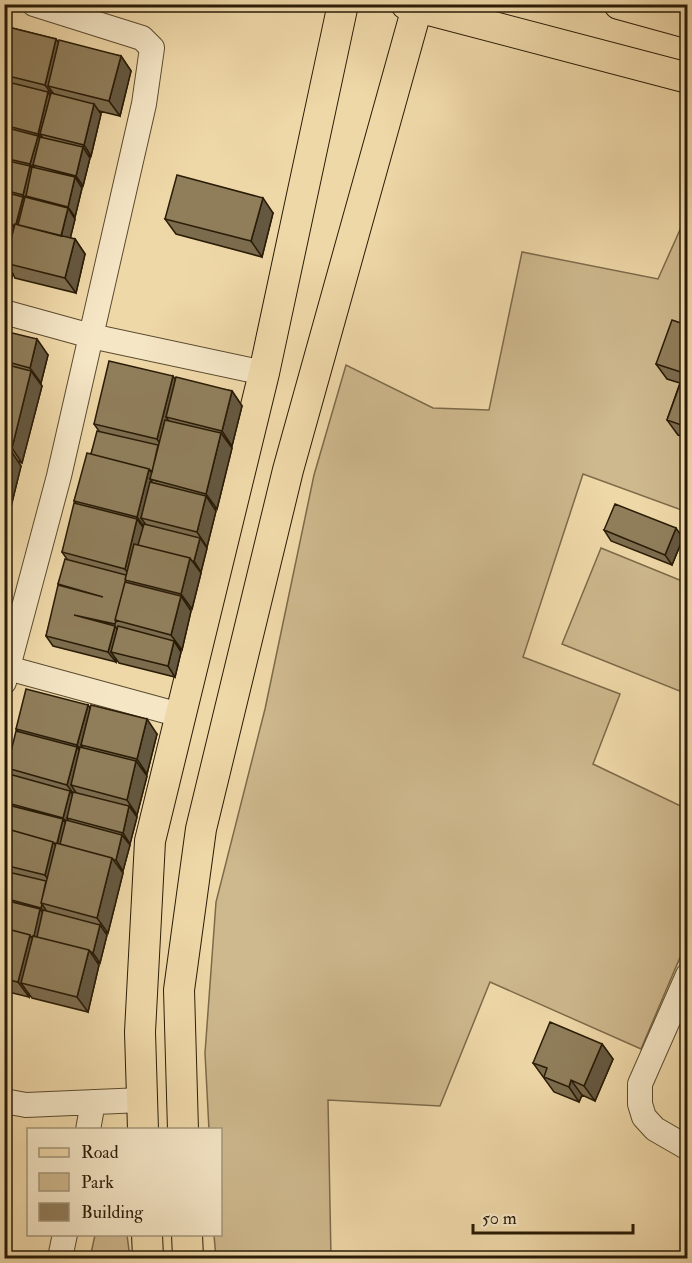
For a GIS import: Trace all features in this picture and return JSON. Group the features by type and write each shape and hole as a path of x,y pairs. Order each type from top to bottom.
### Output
{"main road":[{"path":"143,1128 140,1032 150,841 264,373 343,4"},
{"path":"619,4 687,23"},
{"path":"183,1128 179,990 201,829 288,470 414,5 687,78"},
{"path":"147,1236 148,1258"},
{"path":"187,1236 188,1258"}],"street":[{"path":"34,4 142,38 152,48 144,104 59,476 6,672 180,715"},
{"path":"4,312 91,336 264,373"},
{"path":"687,975 640,1084 640,1104 644,1117 655,1129 687,1148"},
{"path":"4,1101 26,1105 142,1100"},
{"path":"87,1128 93,1102"},
{"path":"60,1258 65,1236"}],"green space":[{"path":"687,214 687,512 583,474 523,657 620,694 593,764 687,809 687,941 641,1049 490,982 440,1106 328,1100 331,1258 216,1258 214,1236 222,1236 222,1128 209,1128 205,1053 216,902 265,709 314,475 346,365 433,408 489,410 522,252 658,279"},
{"path":"601,548 687,583 687,694 562,644"},
{"path":"95,1236 127,1236 130,1258 90,1258"}],"building":[{"path":"4,26 56,39 45,85 4,75"},
{"path":"59,40 121,56 109,101 48,86"},
{"path":"4,81 48,92 38,134 4,125"},
{"path":"51,93 94,104 84,145 40,134"},
{"path":"4,127 38,136 30,164 4,158"},
{"path":"40,137 83,147 76,176 33,165"},
{"path":"4,160 30,166 23,195 4,190"},
{"path":"32,167 75,177 68,207 26,196"},
{"path":"177,175 263,198 251,241 165,219"},
{"path":"4,192 23,197 14,226 4,221"},
{"path":"25,197 68,208 61,236 18,225"},
{"path":"4,221 11,223 4,249"},
{"path":"15,224 75,239 65,278 5,263"},
{"path":"672,320 687,325 687,427 667,420 684,373 656,364"},
{"path":"4,331 37,339 30,368 4,361"},
{"path":"109,361 173,376 157,439 94,424"},
{"path":"4,364 31,371 12,448 4,446"},
{"path":"176,377 232,391 222,431 166,417"},
{"path":"165,420 221,433 206,494 150,479"},
{"path":"97,431 158,445 152,472 149,469 91,454"},
{"path":"4,450 11,451 4,477"},
{"path":"87,453 149,469 137,517 74,501"},
{"path":"150,482 206,496 197,532 141,518"},
{"path":"74,503 137,519 125,569 62,552"},
{"path":"615,504 676,528 665,555 604,530"},
{"path":"144,524 200,538 194,561 138,545"},
{"path":"134,544 190,558 181,594 125,580"},
{"path":"65,559 126,575 115,624 74,615 115,626 108,652 46,636 58,585 103,597 58,584"},
{"path":"125,582 181,596 171,635 115,620"},
{"path":"118,626 174,641 168,666 111,652"},
{"path":"26,689 88,705 77,745 16,729"},
{"path":"91,705 147,719 137,759 81,745"},
{"path":"16,731 77,747 67,785 7,768"},
{"path":"80,747 136,761 127,800 71,785"},
{"path":"9,774 70,791 63,818 4,802"},
{"path":"73,792 129,806 123,833 67,818"},
{"path":"4,804 63,819 57,843 4,828"},
{"path":"66,820 122,835 116,860 60,844"},
{"path":"4,828 53,842 45,875 4,865"},
{"path":"56,843 112,858 97,918 41,903"},
{"path":"4,871 46,881 41,908 4,898"},
{"path":"4,900 40,909 34,936 4,928"},
{"path":"43,910 100,925 93,953 37,937"},
{"path":"4,928 30,935 18,982 4,979"},
{"path":"33,936 89,950 77,997 21,983"},
{"path":"550,1022 602,1044 584,1086 571,1080 569,1087 544,1077 547,1068 533,1063"}]}
